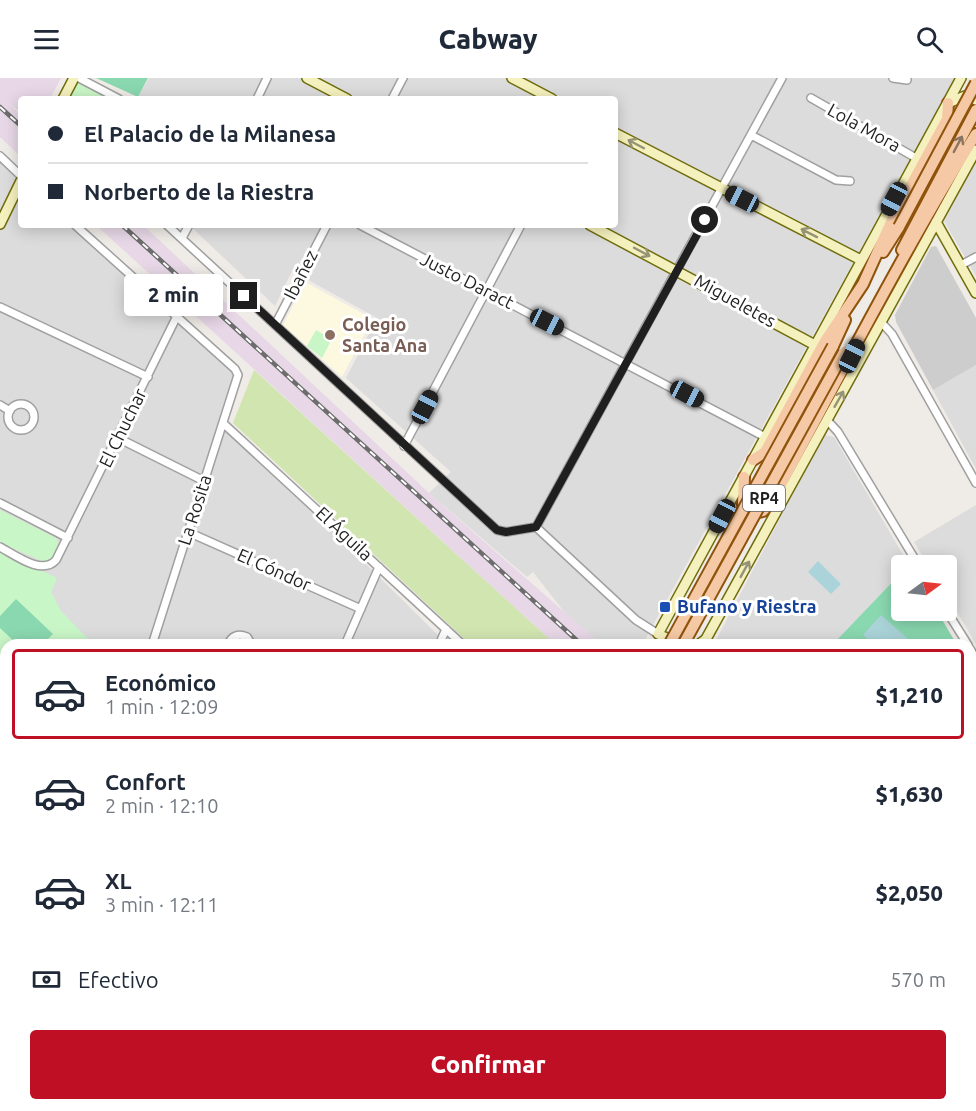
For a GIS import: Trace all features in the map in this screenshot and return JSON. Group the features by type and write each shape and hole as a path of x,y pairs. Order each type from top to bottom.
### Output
{"main road":[{"name":"RP4","path":"672,639 833,345 863,284 899,227 976,83"},
{"path":"753,460 765,452 825,341 863,284 891,222 947,119 948,103"},
{"name":"RP4","path":"686,639 844,352 881,295 976,110"},
{"path":"744,477 743,505 753,513 764,511 772,501 846,366 881,295 976,134"}],"street":[{"path":"65,96 74,78"},
{"path":"79,78 112,96"},
{"path":"258,96 267,78"},
{"path":"307,78 341,96"},
{"path":"394,96 403,78"},
{"path":"513,78 546,96"},
{"path":"536,527 628,363 782,78"},
{"path":"893,78 908,80"},
{"path":"658,634 916,158 962,78"},
{"path":"948,103 965,96 976,100"},
{"name":"Lola Mora","path":"811,98 916,158"},
{"path":"618,135 861,260"},
{"path":"751,135 836,180 850,181"},
{"path":"706,639 976,150"},
{"path":"0,156 18,173"},
{"path":"0,224 3,211 18,186"},
{"path":"936,222 976,293"},
{"path":"78,228 176,318"},
{"path":"171,228 497,530 506,532 536,527"},
{"path":"182,238 187,228"},
{"name":"Ibañez","path":"275,325 325,228"},
{"name":"Justo Daract","path":"366,228 765,436"},
{"path":"404,446 519,228"},
{"name":"Migueletes","path":"596,228 815,345"},
{"path":"961,266 976,257"},
{"path":"0,307 148,377"},
{"name":"La Rosita","path":"154,639 238,375 235,369 176,318"},
{"name":"El Chuchar","path":"0,547 39,566 49,567 56,560 176,318"},
{"path":"882,323 892,334 976,483"},
{"path":"0,405 10,411"},
{"path":"827,420 838,432 912,555"},
{"name":"El Águila","path":"224,424 457,639"},
{"path":"118,438 204,481"},
{"path":"0,503 68,538"},
{"path":"536,527 636,620 669,639"},
{"name":"El Cóndor","path":"188,532 361,609"},
{"path":"348,639 379,567"},
{"path":"953,621 964,639"},
{"path":"442,639 446,629"},
{"path":"231,639 239,635 248,639"}],"shaded area":[{"path":"0,78 61,78 52,96 18,96 18,110 9,104 18,112 18,154 0,137"},
{"path":"149,78 955,78 645,639 595,639 566,614 533,572 527,577 429,493 451,472 346,378 377,318 292,271 275,306 192,228 618,228 618,96 139,96"},
{"path":"0,156 18,173 18,228 78,228 238,375 224,424 442,639 0,639"},
{"path":"976,163 976,276 944,221"},
{"path":"99,228 146,228 429,493 595,639 549,639"},
{"path":"936,246 976,318 976,365 933,390 896,322 895,315 931,247"},
{"name":"Colegio Santa Ana","path":"305,282 373,319 342,377 283,325"},
{"path":"976,365 976,469 933,390"},
{"path":"824,435 834,437 903,555 891,555 891,583 838,639 717,639"},
{"path":"976,505 976,639 973,639 957,612 957,555 922,555 914,542"}],"green space":[{"path":"96,78 148,78 139,96"},
{"path":"77,82 105,96 70,96"},
{"path":"316,330 332,339 322,358 307,346"},
{"path":"254,370 549,639 465,639 233,423"},
{"path":"0,510 56,538 59,544 52,559 47,563 0,543"},
{"path":"0,551 57,578 51,592 61,611 88,639 0,639"},
{"path":"891,583 891,621 943,621 953,639 838,639"},
{"path":"16,599 53,634 48,639 12,639 0,628 0,616"}],"water":[{"path":"818,561 841,584 831,594 808,572"},
{"path":"881,615 908,639 868,639 863,635"}],"railway":[{"path":"0,107 18,123"},
{"path":"125,228 575,639"}],"place":[{"name":"Colegio Santa Ana","path":"330,335"},
{"name":"Bufano y Riestra","path":"665,607"}],"route":[{"path":"244,296 497,530 506,532 536,527 705,220"}]}
